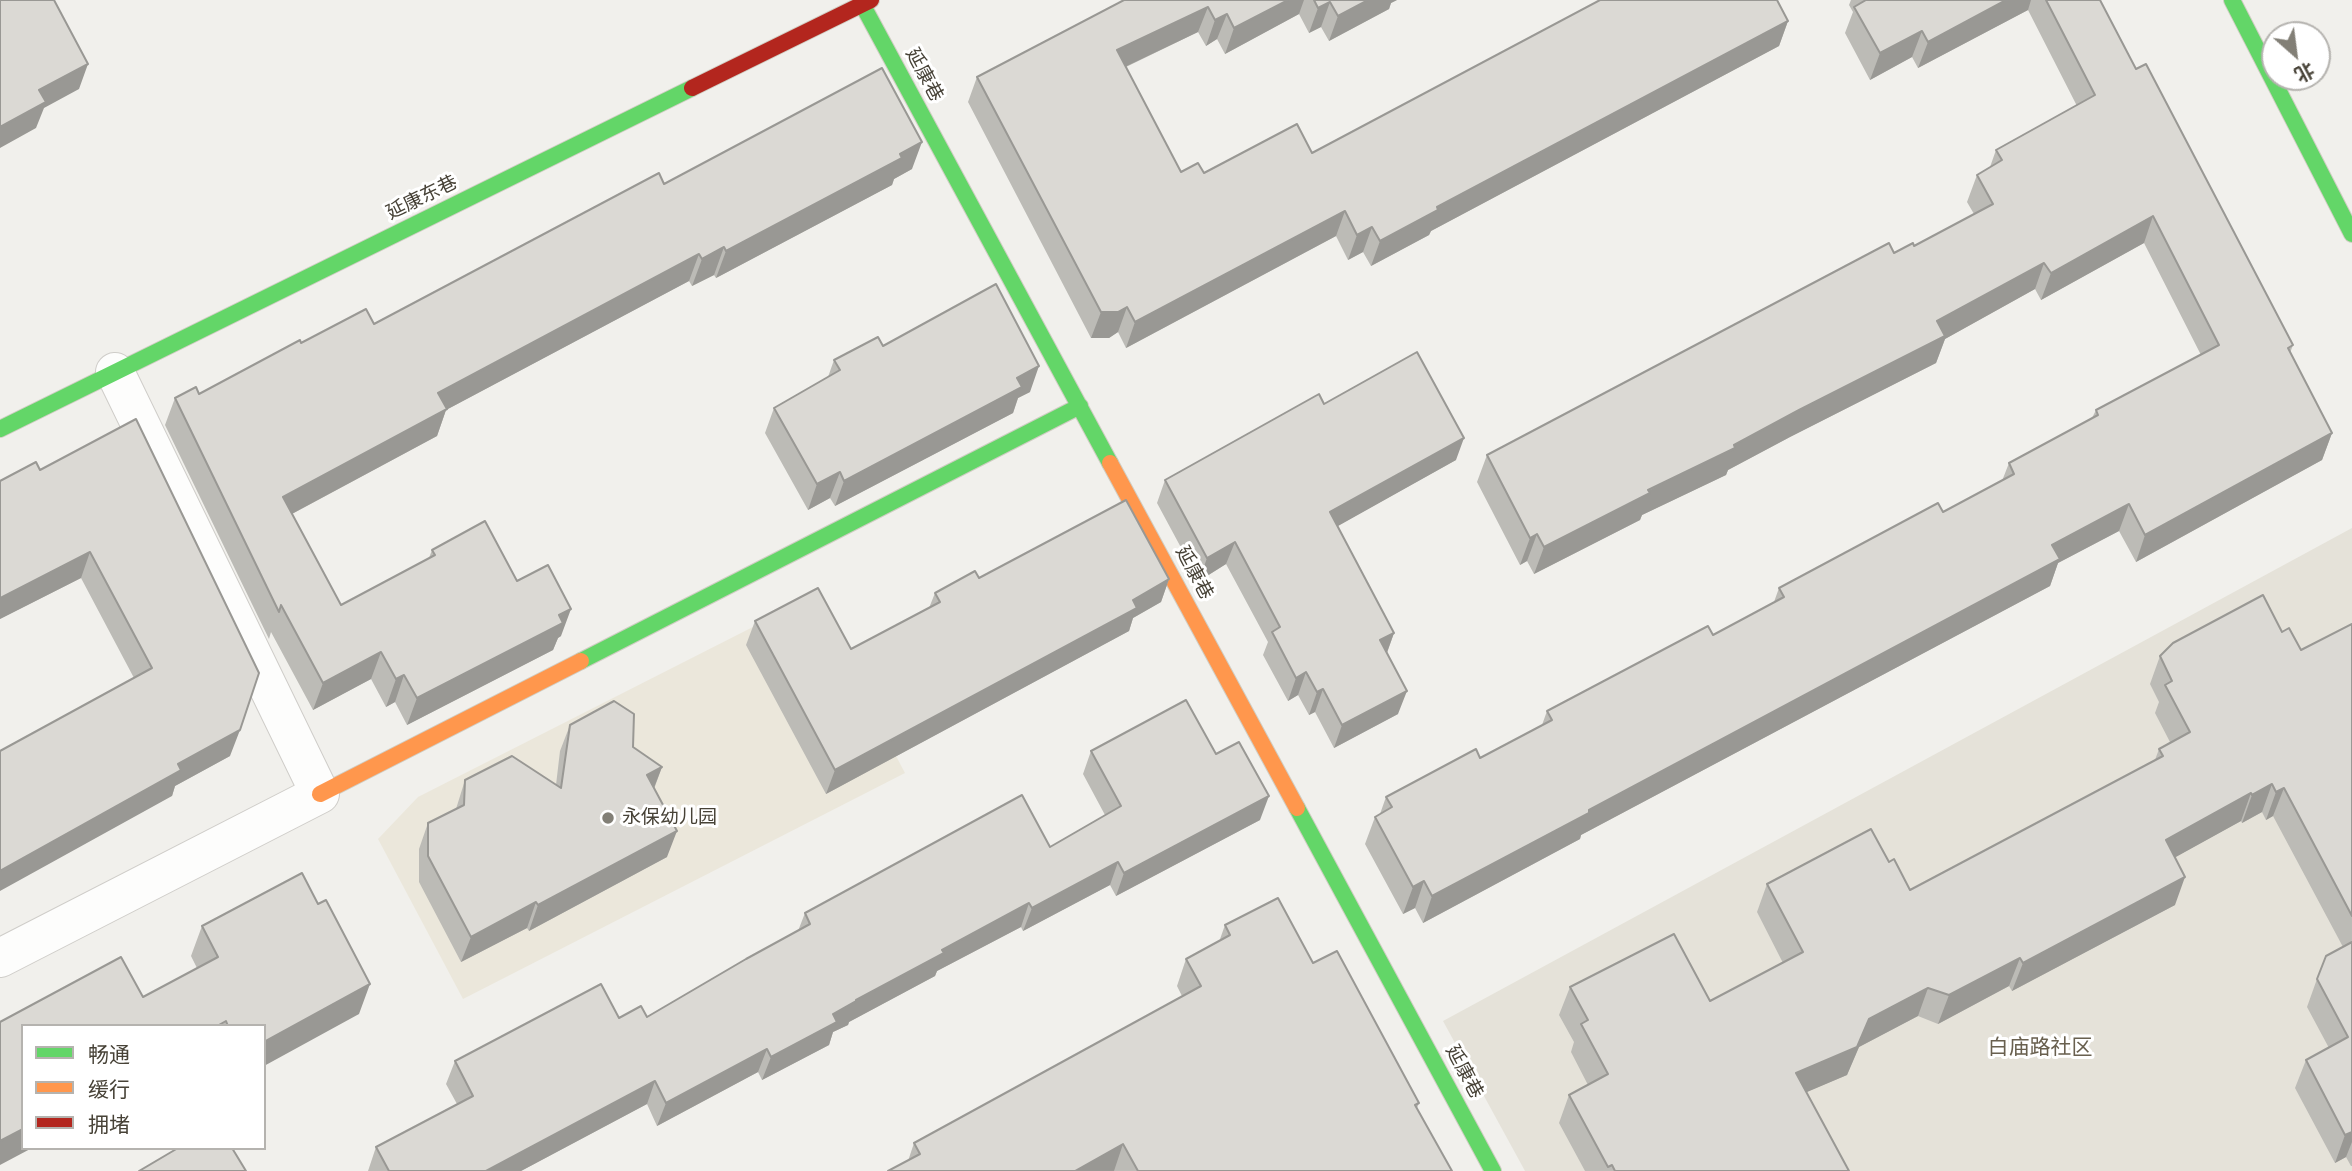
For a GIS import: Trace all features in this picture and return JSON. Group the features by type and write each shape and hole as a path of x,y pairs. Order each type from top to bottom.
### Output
{"street":[{"path":"2232,0 2352,234"},
{"name":"延康东巷","path":"0,429 866,2"},
{"name":"延康巷","path":"866,2 1080,407 1493,1171"},
{"path":"115,372 320,794"},
{"path":"0,958 1080,407"}],"shaded area":[{"path":"2352,528 2352,1171 1525,1171 1443,1021"},
{"name":"永保幼儿园","path":"812,597 905,773 463,999 378,839 418,797"}],"building":[{"path":"0,0 54,0 88,64 39,90 46,102 0,127"},
{"path":"1124,0 1288,0 1234,28 1227,14 1215,20 1208,7 1117,50 1181,172 1198,163 1204,173 1297,124 1312,153 1600,0 1777,0 1788,21 1437,207 1438,210 1380,241 1372,227 1357,235 1345,211 1135,322 1127,307 1118,312 1101,312 977,77"},
{"path":"1314,0 1368,0 1338,16 1330,2 1318,8"},
{"path":"1866,0 2006,0 1928,42 1922,31 1880,53 1854,7"},
{"path":"2046,0 2100,0 2136,69 2146,64 2293,345 2288,348 2332,433 2145,535 2129,504 2052,545 2060,559 1589,810 1589,813 1432,896 1424,881 1413,887 1375,817 1392,807 1386,797 1476,749 1480,758 1552,720 1547,711 1708,626 1713,635 1784,597 1779,588 1938,503 1943,512 2014,474 2009,463 2098,415 2096,410 2219,345 2153,216 2051,273 2044,263 1937,321 1945,336 1799,410 1734,445 1735,448 1648,490 1650,493 1544,547 1537,534 1530,538 1487,455 1889,243 1894,253 1913,243 1914,246 1993,204 1977,175 2002,160 1996,150 2095,95"},
{"path":"882,68 922,142 900,154 902,158 726,251 724,247 702,259 699,254 438,393 447,409 283,497 341,605 435,555 432,550 485,521 517,581 548,565 571,609 559,615 563,623 417,698 404,675 396,679 381,652 323,683 281,605 279,612 175,398 196,387 199,394 300,340 301,343 366,309 374,324 659,173 664,184"},
{"path":"996,284 1039,366 1017,378 1022,387 844,481 840,472 817,484 774,408 840,370 834,360 878,337 883,346"},
{"path":"1417,352 1464,438 1330,512 1394,633 1380,640 1407,691 1342,725 1323,689 1317,692 1306,672 1296,678 1272,632 1280,627 1235,542 1207,558 1165,480 1319,394 1324,404"},
{"path":"136,419 259,673 240,730 178,764 181,770 0,871 0,751 152,668 90,552 0,598 0,481 36,462 40,470"},
{"path":"1126,500 1169,579 1133,600 1137,608 835,770 755,621 818,588 851,649 940,602 935,593 975,571 979,578"},
{"path":"2263,595 2282,632 2289,628 2301,650 2352,624 2352,916 2284,788 2276,792 2272,784 2166,840 2185,877 2023,963 2020,958 1949,995 1928,988 1869,1019 1857,1047 1796,1073 1849,1171 1615,1171 1612,1165 1608,1167 1569,1095 1608,1074 1581,1024 1588,1020 1570,987 1674,934 1710,1001 1803,952 1767,884 1871,829 1889,862 1894,859 1910,890 2163,756 2159,749 2190,732 2165,685 2172,681 2160,656 2173,643"},
{"path":"1186,700 1216,754 1239,742 1269,796 1124,873 1118,862 1032,908 1029,903 833,1014 837,1022 771,1057 767,1049 666,1103 655,1081 486,1171 389,1171 376,1147 473,1096 455,1061 601,984 619,1018 641,1006 647,1017 810,924 805,913 1022,795 1050,847 1121,806 1091,751"},
{"path":"614,701 634,714 633,747 662,767 647,775 677,831 538,905 536,902 471,937 428,856 428,823 464,805 465,780 512,756 561,788 570,725"},
{"path":"302,873 318,904 326,900 370,984 266,1041 266,1024 227,1024 226,1021 221,1024 21,1024 21,1130 0,1141 0,1022 121,957 143,997 218,957 202,926"},
{"path":"1278,898 1313,963 1337,951 1419,1103 1415,1105 1452,1171 1138,1171 1123,1144 1075,1171 888,1171 920,1154 914,1143 1201,986 1186,959 1230,935 1225,925"},
{"path":"2352,942 2352,1132 2345,1135 2306,1060 2348,1037 2317,979 2326,956"},
{"path":"175,1150 233,1150 246,1171 139,1171"}],"traffic: fast":[{"path":"2232,0 2352,234"},
{"path":"862,4 1110,463"},
{"path":"0,429 692,88"},
{"path":"581,661 1080,406"},
{"path":"1297,808 1493,1171"}],"traffic: slow":[{"path":"1110,463 1297,808"},
{"path":"320,794 581,661"}],"traffic: jam":[{"path":"692,88 871,0"}],"place":[{"name":"永保幼儿园","path":"608,818"}],"district":[{"name":"白庙路社区","path":"2040,1048"}]}
